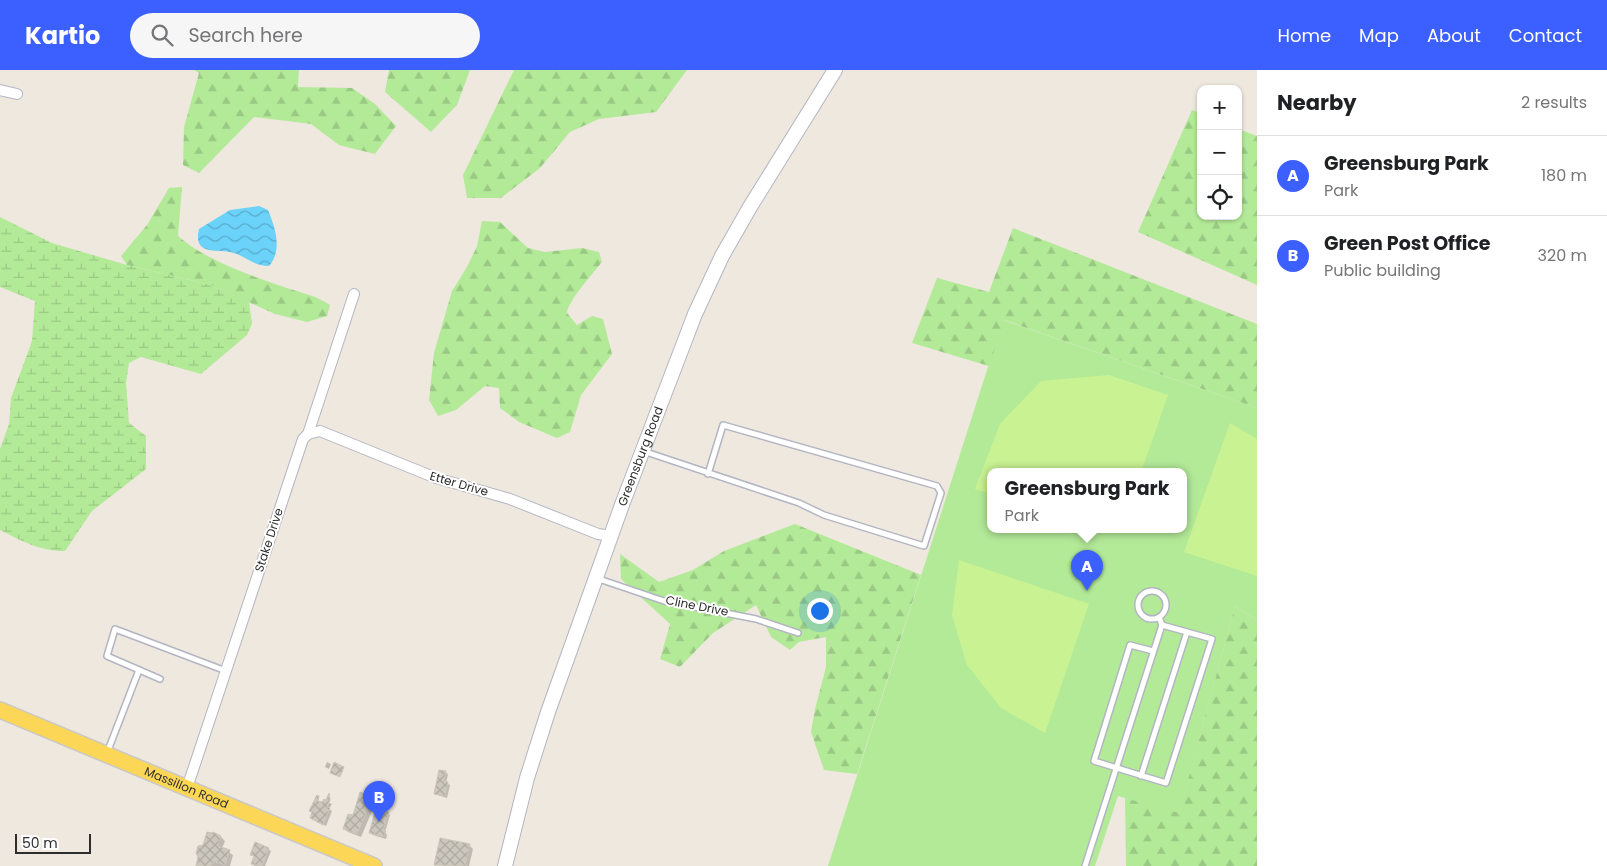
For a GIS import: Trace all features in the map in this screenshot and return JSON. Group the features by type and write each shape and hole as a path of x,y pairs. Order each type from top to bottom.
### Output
{"main road":[{"name":"Greensburg Road","path":"505,866 527,778 642,450 695,314 722,256 835,70"},
{"name":"Massillon Road","path":"0,710 374,866"}],"street":[{"path":"0,90 16,94"},
{"name":"Stake Drive","path":"187,788 303,439 308,434 354,294"},
{"name":"Etter Drive","path":"308,434 320,432 436,478 510,499 598,534 611,536"}],"lane":[{"path":"642,450 708,474 799,503 824,515 924,546 942,493 937,486 723,425 708,474"},
{"name":"Cline Drive","path":"596,578 664,601 747,616 798,633"},
{"path":"1153,590 1165,598 1166,608 1159,617 1149,619 1142,614 1138,601 1144,593 1153,590"},
{"path":"1085,866 1162,625 1159,617"},
{"path":"1153,651 1130,645 1094,761 1166,783 1212,639 1162,625"},
{"path":"160,679 107,656 115,629 226,671"},
{"path":"1141,776 1187,632"},
{"path":"107,754 139,670"}],"green space":[{"path":"194,70 299,70 298,87 352,88 375,104 396,126 375,154 339,145 311,124 254,117 199,173 183,165 184,127 199,73"},
{"path":"389,70 470,70 457,105 431,132 385,92"},
{"path":"514,70 687,70 656,112 599,119 570,132 540,168 501,198 467,198 463,175"},
{"path":"1192,110 1197,112 1197,220 1242,220 1242,130 1257,136 1257,285 1138,232"},
{"path":"182,187 178,236 217,261 325,302 330,305 327,316 307,322 275,314 211,285 127,265 121,256 147,225 169,188"},
{"path":"0,217 52,243 127,265 211,285 249,302 252,324 247,335 201,374 141,357 129,363 126,383 129,423 146,436 146,469 92,511 65,551 39,547 0,530 0,449 9,424 11,398 32,341 35,301 0,287"},
{"path":"482,221 500,222 528,248 545,252 582,248 599,252 602,262 576,294 567,313 577,325 592,316 603,319 612,354 581,395 570,432 557,438 519,422 500,408 499,388 485,386 456,410 438,416 429,400 434,353 452,291 477,246"},
{"path":"1013,228 1257,324 1257,408 1004,320 989,366 912,343 937,278 989,292"},
{"path":"1003,320 1257,408 1257,620 1235,606 1179,814 1118,796 1095,866 828,866"},
{"path":"1109,375 1168,395 1142,468 987,468 987,493 975,489 1000,424 1041,381"},
{"path":"1230,423 1257,439 1257,576 1184,552"},
{"path":"795,524 921,575 857,774 824,770 811,732 826,667 826,637 799,642 790,650 771,637 756,605 713,633 680,667 660,659 670,624 621,579 620,554 659,582 693,570 724,551"},
{"path":"959,560 1089,604 1045,733 1001,708 967,665 952,615"},
{"path":"1235,606 1257,620 1257,866 1126,866 1125,798 1179,813"}],"water":[{"path":"259,206 268,210 276,238 276,253 269,266 256,264 230,252 209,250 200,245 198,238 199,229 230,210"}],"building":[{"path":"334,762 344,767 340,777 330,773"},
{"path":"439,770 446,771 444,781 448,782 445,796 434,794"},
{"path":"360,792 373,797 357,834 343,829 348,814 353,815"},
{"path":"329,793 330,800 327,807 330,808 323,825 310,818 312,812 309,811 317,795 319,796 318,801 322,802 324,799 326,800"},
{"path":"383,810 389,812 383,830 386,831 384,837 369,833 375,812 381,814"},
{"path":"207,832 213,832 221,836 218,846 230,850 225,865 213,861 211,866 196,866 198,846 203,845"},
{"path":"440,838 470,844 465,865 467,866 434,865"},
{"path":"255,842 269,848 262,866 251,864 254,856 250,855"}],"place":[{"name":"Greensburg Park","path":"1087,591"},
{"name":"Green Post Office","path":"379,822"}]}
